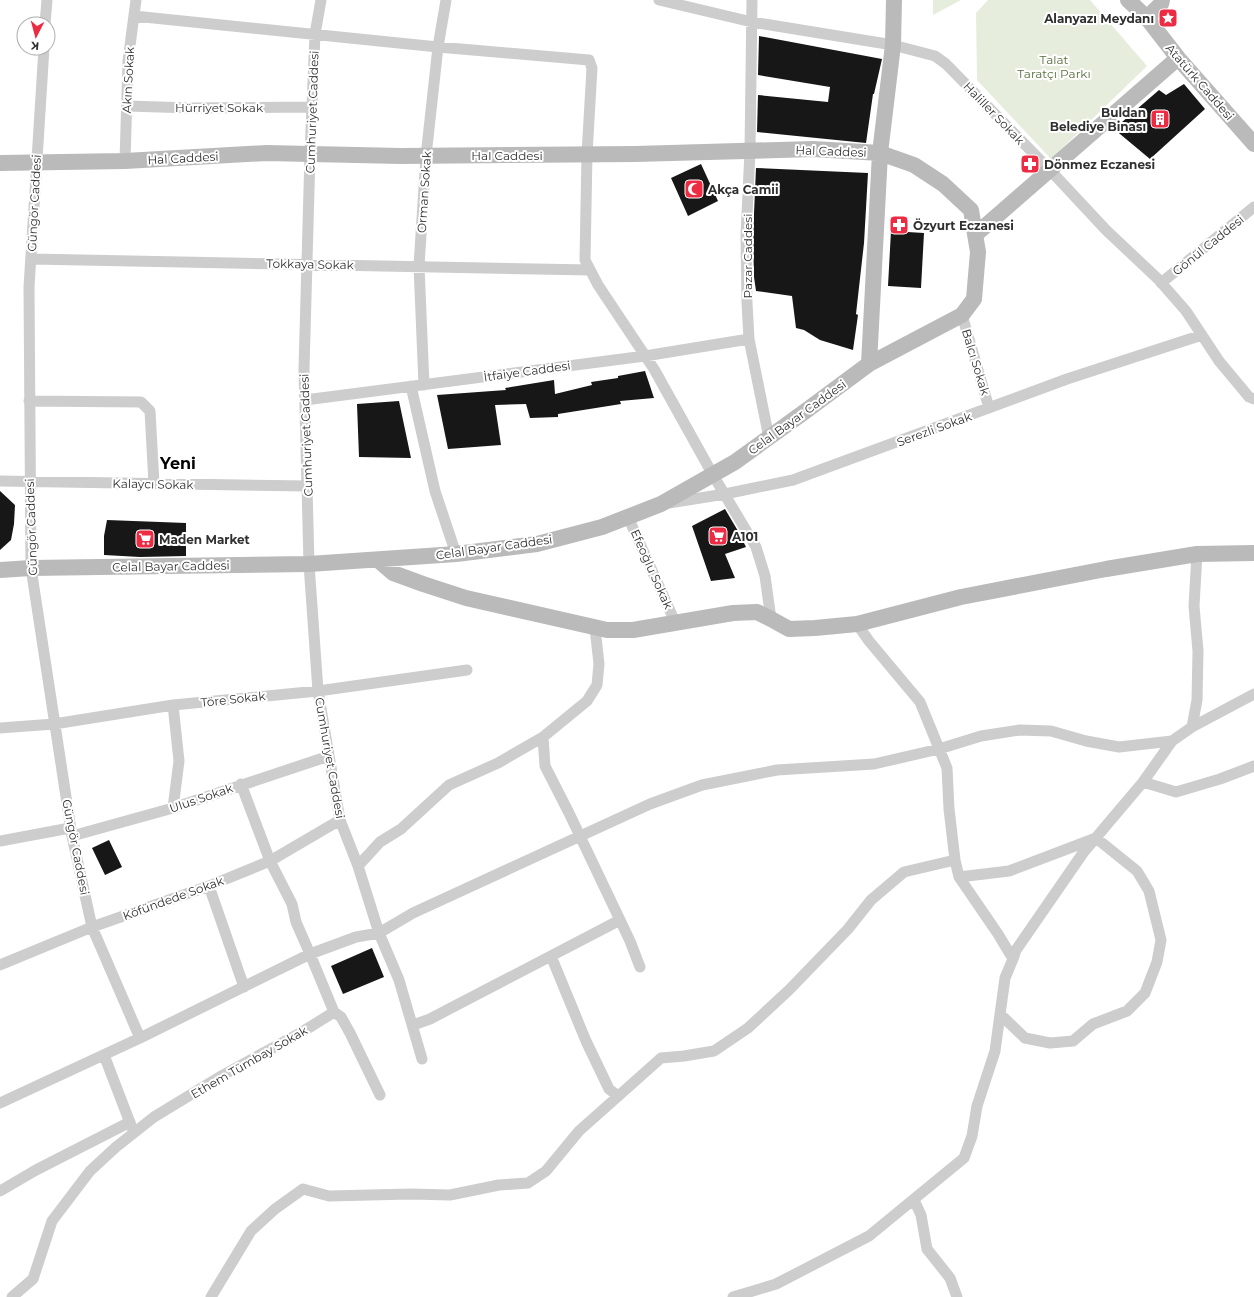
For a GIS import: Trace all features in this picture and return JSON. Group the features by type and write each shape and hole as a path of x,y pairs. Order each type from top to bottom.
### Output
{"street":[{"path":"46,16 47,0"},
{"name":"Akın Sokak","path":"125,161 128,61 136,0"},
{"name":"Cumhuriyet Caddesi","path":"321,0 315,34 304,369 309,564 318,691 340,820 358,866 379,933 399,980 422,1059"},
{"name":"Orman Sokak","path":"424,385 419,266 426,156 438,47 446,0"},
{"name":"Haliller Sokak","path":"660,0 752,22 893,45 935,56 946,64 1050,170 1106,230 1161,283 1186,311 1218,361 1249,397 1254,399"},
{"name":"Pazar Caddesi","path":"752,0 750,151 746,236 749,339 769,438"},
{"path":"869,364 880,153 893,45 894,0"},
{"name":"Atatürk Caddesi","path":"1128,0 1147,18 1178,58 1254,144"},
{"path":"1147,18 1161,4 1162,0"},
{"path":"134,16 438,47 590,60 592,68 587,154 585,260 598,285 654,369 713,475 756,546 765,576 771,619"},
{"name":"Güngör Caddesi","path":"43,56 29,287 31,568 71,832 92,927 140,1038"},
{"path":"975,235 1178,58"},
{"name":"Hürriyet Sokak","path":"127,106 192,108 312,107"},
{"name":"Hal Caddesi","path":"0,164 125,161 266,153 426,156 813,149 880,153 914,165 943,184 971,210 975,235"},
{"name":"Gönül Caddesi","path":"1161,283 1254,207"},
{"name":"Celal Bayar Caddesi","path":"0,570 31,568 309,564 378,560 456,554 537,544 602,527 661,504 713,475 735,462 769,438 869,364 962,315 974,300 978,252 975,235"},
{"name":"Tokkaya Sokak","path":"30,259 590,270"},
{"name":"Balcı Sokak","path":"962,315 989,408"},
{"name":"Serezli Sokak","path":"661,504 725,494 793,480 1067,379 1202,335"},
{"name":"İtfaiye Caddesi","path":"305,400 644,356 749,339"},
{"path":"411,386 435,491 456,554"},
{"path":"29,401 141,402 150,411 154,484"},
{"name":"Kalaycı Sokak","path":"0,481 307,486"},
{"name":"Efeoğlu Sokak","path":"628,517 675,622"},
{"path":"378,560 393,573 466,598 595,628 607,630 633,630 733,613 757,612 789,629 857,624 961,597 1106,569 1197,554 1254,553"},
{"path":"1192,727 1197,700 1198,650 1194,606 1197,554"},
{"path":"857,624 869,641 920,702 948,768 949,809 955,860 960,877 998,934 1013,960"},
{"path":"358,866 380,842 401,829 449,785 498,763 543,737 587,701 597,685 599,664 595,628"},
{"name":"Töre Sokak","path":"0,728 54,724 173,705 318,691 467,670"},
{"path":"733,1297 776,1284 869,1236 964,1158 972,1136 977,1106 995,1051 1005,978 1016,950 1083,852 1144,782 1172,741 1192,727 1254,694"},
{"path":"173,705 179,761 173,808"},
{"path":"0,1103 140,1038 310,954 356,937 379,933 413,913 580,836 650,804 702,785 777,770 874,764 939,749 981,736 1020,730 1051,731 1086,742 1119,748 1172,741"},
{"path":"543,737 545,766 620,920 640,967"},
{"name":"Ulus Sokak","path":"0,840 71,832 173,808 241,784 329,756"},
{"path":"1144,782 1176,792 1220,779 1254,766"},
{"path":"241,784 270,861 292,904 296,922 334,1012 341,1017 350,1033 380,1095"},
{"name":"Köfündede Sokak","path":"0,965 92,927 208,886 270,861 340,820"},
{"path":"960,877 1009,871 1096,838"},
{"path":"1000,1014 1026,1038 1050,1043 1073,1041 1093,1024 1127,1011 1145,993 1157,962 1161,940 1149,891 1137,871 1096,838"},
{"path":"211,1297 251,1231 275,1208 303,1189 329,1196 411,1194 450,1195 499,1185 528,1183 546,1171 579,1131 661,1058 714,1051 748,1028 789,990 848,929 871,900 904,872 955,860"},
{"path":"208,886 244,987"},
{"path":"413,1025 430,1019 620,920"},
{"path":"551,956 586,1041 609,1089 618,1096"},
{"name":"Ethem Tümbay Sokak","path":"12,1297 33,1279 52,1221 90,1171 116,1146 132,1127 154,1117 334,1012"},
{"path":"0,1191 36,1170 132,1127 104,1055"},
{"path":"914,1200 922,1215 927,1249 950,1278 957,1297"}],"green space":[{"path":"933,0 961,0 933,15"},
{"name":"Talat Taratçı Parkı","path":"988,0 1090,0 1147,66 1051,159 977,80 976,13"}],"building":[{"path":"759,36 882,59 873,94 866,143 757,132 758,95 828,102 830,87 758,75"},
{"name":"Buldan Belediye Binası","path":"1184,84 1205,109 1150,159 1114,129 1159,90 1166,95"},
{"name":"Akça Camii","path":"701,164 718,201 688,216 671,178"},
{"path":"756,168 868,173 864,243 856,314 858,315 853,350 820,340 804,330 796,328 792,296 756,291 754,277 753,236"},
{"path":"891,231 924,233 921,288 888,286"},
{"path":"645,371 654,398 620,401 621,404 558,414 558,417 530,418 526,404 495,405 501,445 448,449 437,395 506,390 505,388 554,380 555,394 592,385 591,382 618,378 618,376"},
{"path":"399,401 411,458 359,457 357,404"},
{"path":"0,491 15,505 11,540 0,550"},
{"name":"A101","path":"725,509 746,547 725,554 735,578 711,581 692,526"},
{"name":"Maden Market","path":"107,520 186,523 186,556 140,557 104,555 104,536"},
{"path":"109,840 122,867 105,875 92,848"},
{"path":"372,948 384,977 343,994 331,966"}],"place":[{"name":"Alanyazı Meydanı","path":"1168,18"},
{"name":"Buldan Belediye Binası","path":"1160,119"},
{"name":"Dönmez Eczanesi","path":"1030,164"},
{"name":"Akça Camii","path":"694,189"},
{"name":"Özyurt Eczanesi","path":"899,225"},
{"name":"A101","path":"718,536"},
{"name":"Maden Market","path":"145,539"}],"district":[{"name":"Yeni","path":"178,463"}]}
